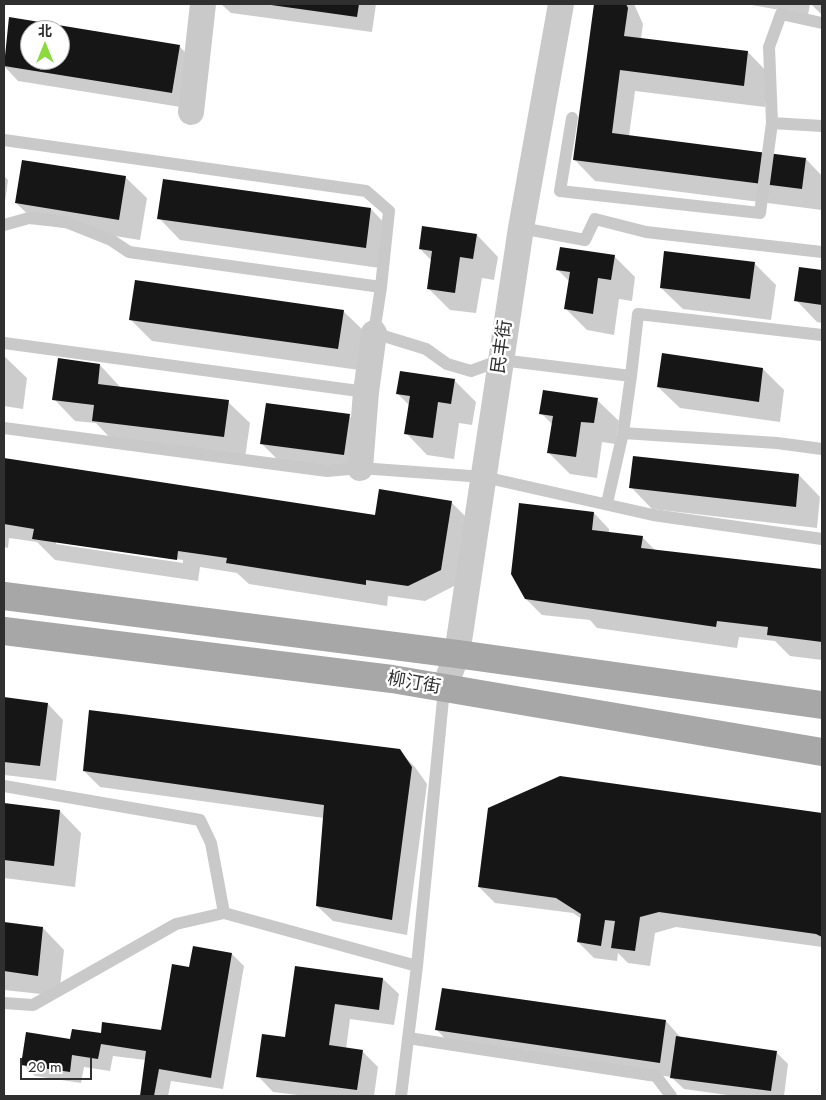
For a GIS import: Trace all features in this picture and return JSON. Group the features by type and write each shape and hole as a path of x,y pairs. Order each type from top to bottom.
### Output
{"main road":[{"name":"柳汀街","path":"4,596 457,654 822,705"},
{"name":"柳汀街","path":"4,631 392,679 822,752"}],"street":[{"path":"190,112 203,4"},
{"name":"民丰街","path":"444,689 457,654 521,228 561,4"},
{"path":"360,468 366,392 374,333"}],"lane":[{"path":"572,118 560,191 760,213 772,123 769,47 781,14 822,23"},
{"path":"772,123 822,126"},
{"path":"4,140 366,191 389,211 374,333 426,349 447,364 471,371 501,360 631,376"},
{"path":"4,225 29,218 66,222 111,240 129,252 381,287"},
{"path":"521,228 585,240 595,219 646,232 822,252"},
{"path":"607,503 623,433 638,314 822,335"},
{"path":"4,343 366,392"},
{"path":"4,428 326,471 360,468 484,477 607,503 653,515 822,539"},
{"path":"623,433 777,443 822,449"},
{"path":"401,1096 417,966 444,689"},
{"path":"4,786 200,820 211,843 224,913"},
{"path":"4,1003 33,1005 176,924 224,913 417,966"},
{"path":"408,1038 656,1076 671,1096"}],"building":[{"path":"264,4 359,4 357,17"},
{"path":"594,4 626,4 628,8 624,36 748,51 744,86 620,70 612,133 806,158 802,189 573,160"},
{"path":"9,17 27,20 20,20 20,69 4,66"},
{"path":"70,27 180,45 172,93 29,70 70,70"},
{"path":"22,160 126,176 119,220 15,203"},
{"path":"163,179 371,208 366,248 157,219"},
{"path":"422,226 477,234 473,259 460,257 455,293 427,289 432,251 419,249"},
{"path":"560,247 615,255 611,280 598,278 593,314 564,309 570,272 556,270"},
{"path":"664,251 755,262 750,299 660,288"},
{"path":"799,267 822,270 822,305 794,301"},
{"path":"135,280 344,310 338,349 129,320"},
{"path":"662,353 763,368 759,402 657,387"},
{"path":"58,358 100,364 98,384 229,400 224,437 92,421 94,405 52,400"},
{"path":"400,371 455,379 451,404 438,402 433,438 404,434 410,396 396,394"},
{"path":"543,390 598,398 594,423 581,422 576,457 547,453 553,416 539,414"},
{"path":"266,403 350,414 344,455 260,444"},
{"path":"633,456 799,474 796,507 629,488"},
{"path":"4,458 375,515 379,489 452,501 441,570 408,586 366,580 366,585 226,563 227,558 178,551 177,560 32,539 34,529 4,524"},
{"path":"519,503 594,512 592,530 643,536 641,548 822,569 822,642 767,635 768,627 717,621 716,627 525,599 511,574"},
{"path":"4,697 48,703 40,766 4,762"},
{"path":"89,710 400,749 412,767 392,920 316,906 324,805 83,771"},
{"path":"560,776 822,813 822,937 816,934 659,912 640,917 635,951 611,948 615,921 605,920 601,946 577,942 581,914 556,898 478,887 488,808"},
{"path":"4,803 60,810 54,866 4,860"},
{"path":"4,922 43,927 38,976 4,971"},
{"path":"193,946 232,953 211,1078 159,1069 154,1096 140,1096 146,1051 101,1044 98,1059 72,1055 70,1072 21,1065 26,1032 70,1039 72,1029 101,1033 102,1022 161,1030 172,964 189,967"},
{"path":"295,966 383,978 379,1010 335,1004 329,1045 363,1050 357,1090 256,1077 262,1034 285,1037"},
{"path":"442,988 666,1020 660,1063 435,1030"},
{"path":"676,1036 777,1051 771,1091 670,1078"}]}
